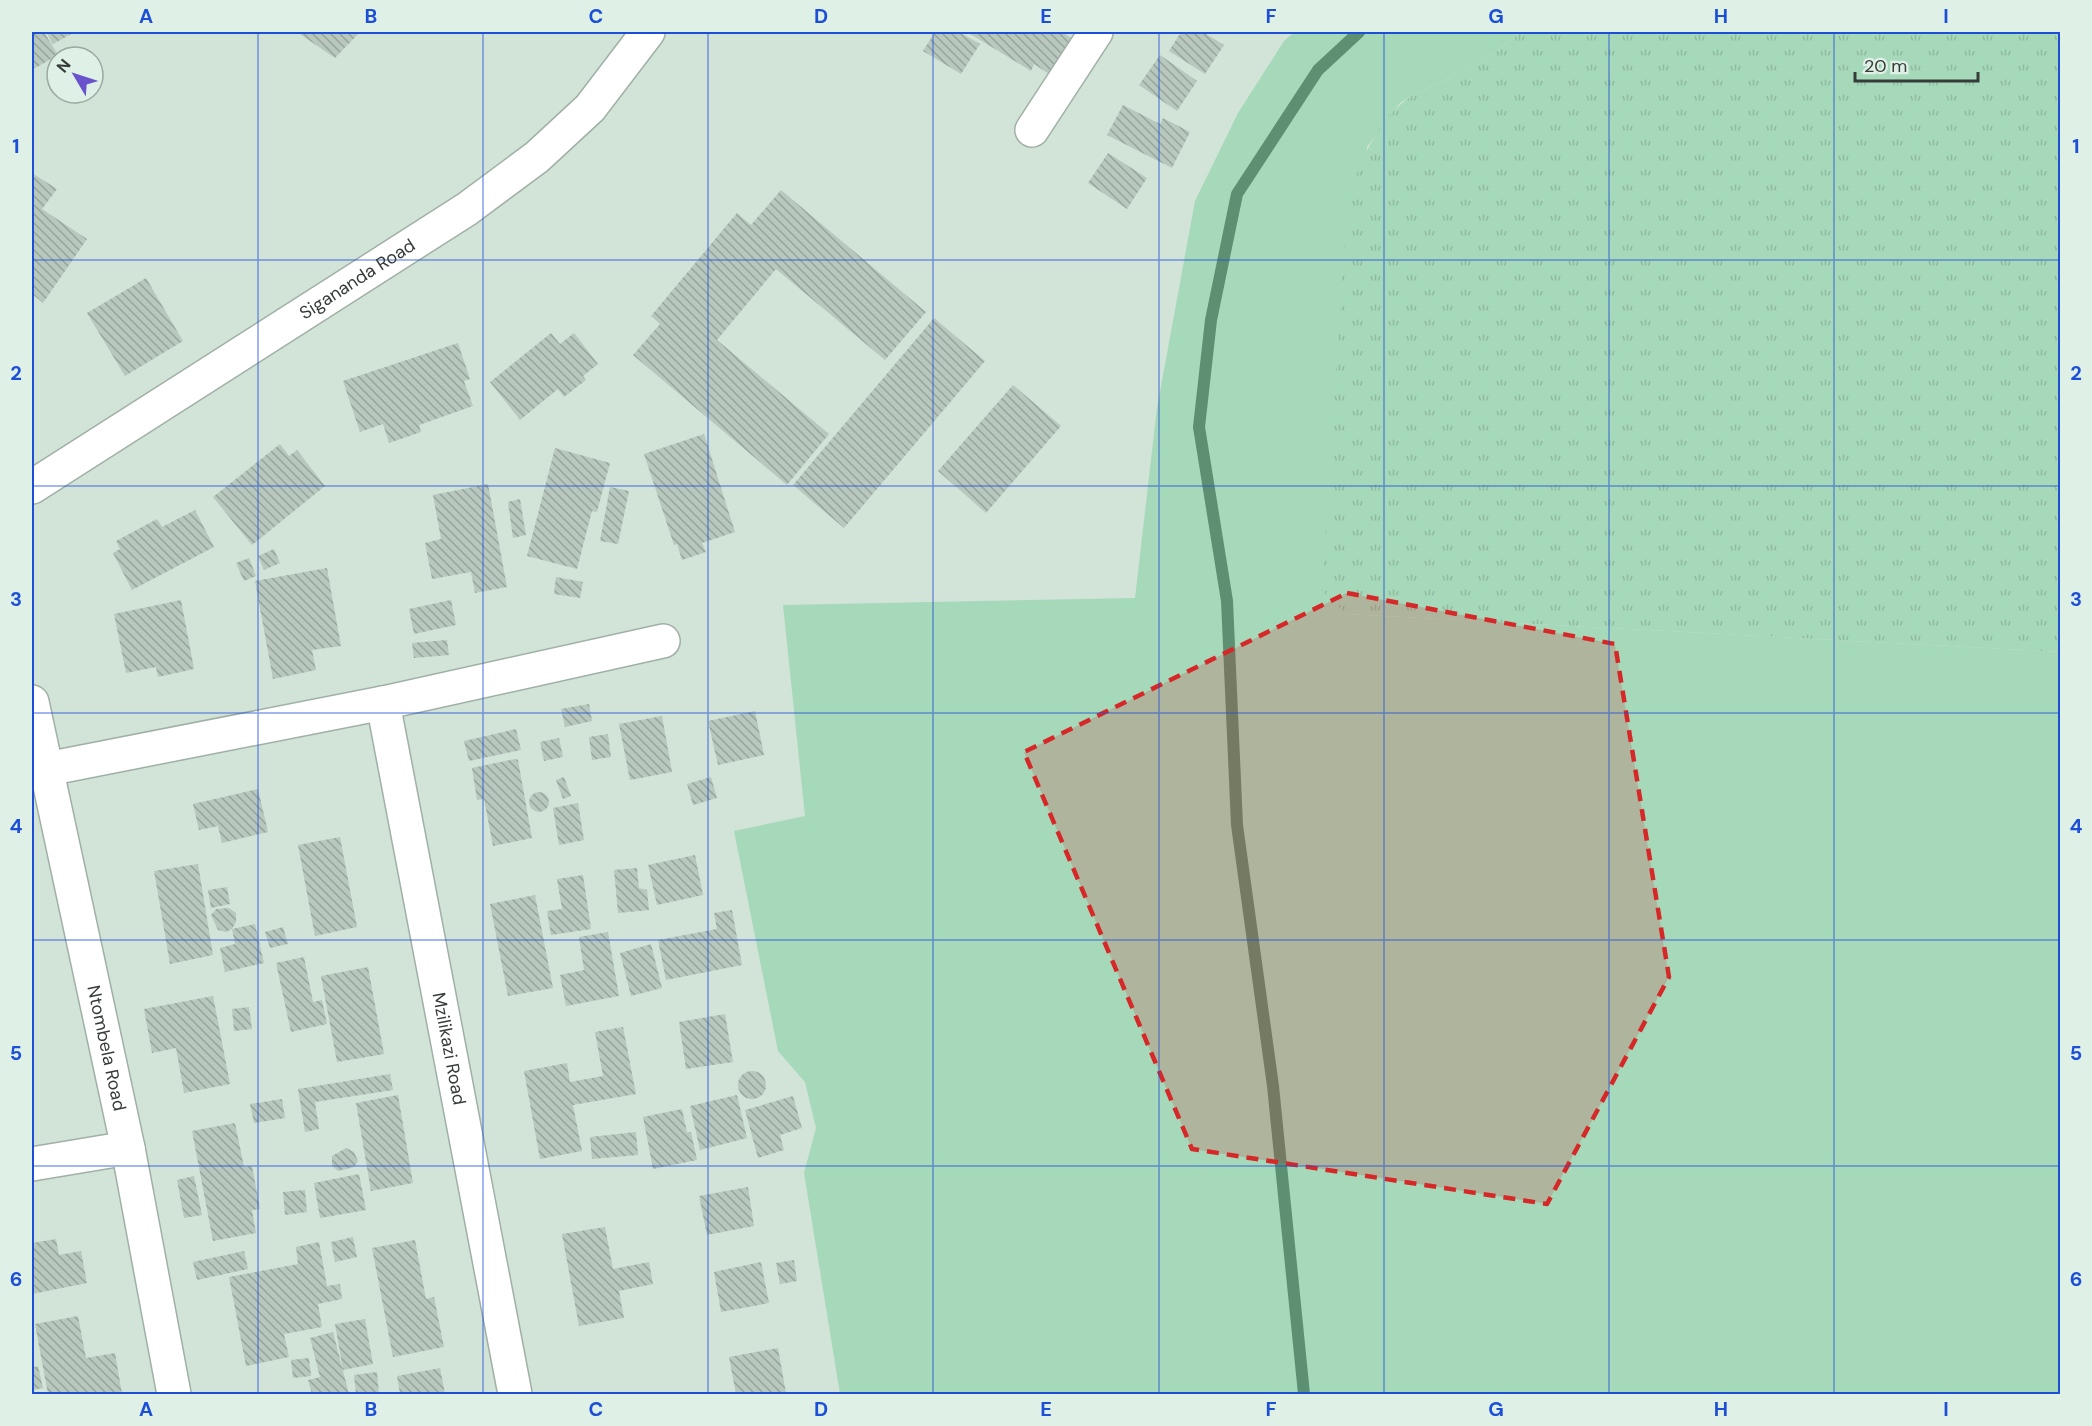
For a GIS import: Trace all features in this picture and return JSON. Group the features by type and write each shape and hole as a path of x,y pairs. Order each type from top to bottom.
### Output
{"street":[{"name":"Sigananda Road","path":"32,487 476,202 537,157 590,108 648,32"},
{"path":"1032,130 1096,32"},
{"path":"47,769 383,703 663,641"},
{"name":"Ntombela Road","path":"32,702 128,1148 174,1395"},
{"name":"Mzilikazi Road","path":"383,703 515,1395"},
{"path":"32,1164 128,1148"}],"highlighted area":[{"path":"1347,593 1615,644 1669,977 1547,1204 1192,1149 1024,752"}],"green space":[{"path":"1294,32 1521,32 1483,62 1400,103 1367,147 1346,614 2060,652 2060,1394 840,1394 804,1173 816,1128 805,1082 778,1051 734,831 805,816 783,605 1135,598 1157,408 1195,201 1238,113 1284,41"},
{"path":"1521,32 2060,32 2060,652 1346,614 1322,591 1347,200 1371,143 1399,106 1411,96 1483,62"}],"building":[{"path":"44,32 52,45 45,45 45,62 32,70 32,34"},
{"path":"46,32 75,32 53,44"},
{"path":"297,32 360,32 335,58"},
{"path":"935,32 959,32 980,44 961,74 923,51"},
{"path":"967,32 1062,32 1076,41 1052,76 1034,64 1031,71"},
{"path":"1181,32 1203,32 1224,45 1205,74 1169,51"},
{"path":"1160,55 1197,81 1177,111 1139,85"},
{"path":"1123,105 1160,124 1163,118 1190,132 1172,168 1107,135"},
{"path":"1108,153 1147,178 1127,209 1088,183"},
{"path":"32,173 57,189 42,209 87,239 43,303 32,294"},
{"path":"781,190 926,312 885,360 776,269 717,340 829,434 787,485 633,355 660,324 651,316 737,213 751,225"},
{"path":"146,278 183,341 125,376 87,313"},
{"path":"934,318 985,361 844,528 793,485"},
{"path":"551,333 560,344 574,333 598,364 583,376 586,380 564,397 558,389 520,420 490,382"},
{"path":"458,343 470,379 464,381 473,406 419,425 421,432 389,443 383,424 360,432 343,381"},
{"path":"1013,385 1061,426 986,513 938,471"},
{"path":"704,434 735,532 702,543 706,552 682,560 677,544 674,545 644,454"},
{"path":"280,444 289,456 297,450 325,486 252,545 213,497"},
{"path":"555,448 610,463 597,512 592,511 577,569 527,556"},
{"path":"488,484 507,587 475,593 471,572 432,579 425,543 441,539 433,495"},
{"path":"610,487 629,491 618,544 600,541"},
{"path":"520,499 526,535 513,538 508,502"},
{"path":"195,510 214,547 132,590 113,553 120,549 116,541 157,519 162,527"},
{"path":"274,549 280,563 264,570 258,556"},
{"path":"249,558 256,576 244,581 236,563"},
{"path":"327,568 341,646 312,650 316,670 273,679 255,581"},
{"path":"556,577 583,582 580,598 554,594"},
{"path":"181,600 194,669 158,677 156,667 126,673 114,614"},
{"path":"451,600 456,625 414,634 409,609"},
{"path":"447,640 449,655 414,658 412,643"},
{"path":"589,704 592,721 565,727 561,709"},
{"path":"755,711 764,755 718,765 708,721"},
{"path":"662,716 672,772 630,780 619,724"},
{"path":"516,729 521,750 469,761 464,741"},
{"path":"608,734 611,757 592,760 589,737"},
{"path":"559,738 563,757 544,761 540,742"},
{"path":"518,760 532,838 493,846 484,799 477,800 472,768"},
{"path":"564,777 571,796 563,799 556,780"},
{"path":"711,777 717,798 693,805 687,784"},
{"path":"258,789 268,832 222,843 218,826 199,830 193,804"},
{"path":"539,792 546,795 549,802 546,809 539,812 532,809 529,802 532,795"},
{"path":"578,803 584,840 559,845 553,808"},
{"path":"340,837 357,927 315,936 298,845"},
{"path":"695,855 703,895 657,905 648,865"},
{"path":"198,864 213,955 170,964 154,871"},
{"path":"637,868 639,888 647,890 649,910 618,913 614,870"},
{"path":"583,875 591,929 551,935 547,911 562,909 557,879"},
{"path":"227,887 230,904 211,908 208,890"},
{"path":"535,895 553,988 508,996 490,904"},
{"path":"229,908 236,913 236,922 232,929 226,932 218,930 211,915 216,909"},
{"path":"732,910 742,965 666,980 658,940 717,929 714,913"},
{"path":"255,924 264,963 225,972 220,948 235,944 232,929"},
{"path":"283,927 288,944 270,948 265,932"},
{"path":"608,932 619,996 566,1006 560,975 584,970 579,937"},
{"path":"651,944 662,988 631,996 620,953"},
{"path":"304,957 313,1002 322,1000 327,1024 291,1032 276,963"},
{"path":"368,967 384,1054 337,1062 321,976"},
{"path":"213,996 230,1084 184,1093 176,1048 152,1053 144,1009"},
{"path":"249,1007 252,1029 234,1031 232,1009"},
{"path":"725,1014 733,1062 686,1069 679,1022"},
{"path":"623,1027 636,1094 573,1105 582,1151 540,1159 524,1071 567,1063 570,1082 603,1076 595,1032"},
{"path":"752,1071 762,1075 766,1085 762,1095 752,1099 742,1095 738,1085 742,1075"},
{"path":"390,1074 393,1090 315,1102 319,1129 305,1132 298,1089"},
{"path":"398,1095 413,1183 371,1191 356,1103"},
{"path":"737,1095 747,1138 700,1150 690,1106"},
{"path":"793,1096 802,1128 780,1135 784,1150 758,1158 745,1110"},
{"path":"282,1099 285,1118 254,1123 250,1104"},
{"path":"682,1109 687,1132 691,1132 697,1160 653,1169 643,1117"},
{"path":"235,1123 244,1167 252,1166 260,1209 252,1210 256,1233 213,1241 192,1131"},
{"path":"636,1132 638,1155 592,1159 590,1137"},
{"path":"346,1148 354,1152 358,1161 354,1167 338,1171 332,1166 332,1156"},
{"path":"359,1174 366,1210 320,1218 314,1183"},
{"path":"194,1176 202,1215 184,1218 177,1180"},
{"path":"748,1187 754,1226 707,1235 699,1196"},
{"path":"305,1190 307,1212 285,1215 283,1192"},
{"path":"605,1227 613,1269 649,1262 653,1284 619,1291 624,1318 579,1326 562,1234"},
{"path":"353,1237 357,1257 335,1262 331,1242"},
{"path":"56,1239 59,1255 81,1251 87,1283 32,1294 32,1243"},
{"path":"415,1240 426,1299 434,1297 444,1347 393,1357 372,1248"},
{"path":"319,1242 327,1286 340,1284 342,1299 318,1304 322,1327 284,1334 289,1357 246,1366 229,1277 298,1264 296,1247"},
{"path":"244,1251 248,1269 197,1280 193,1262"},
{"path":"794,1260 797,1281 780,1284 776,1263"},
{"path":"761,1262 769,1303 721,1312 714,1272"},
{"path":"78,1316 86,1358 115,1353 122,1394 48,1394 35,1324"},
{"path":"365,1319 373,1364 343,1370 335,1324"},
{"path":"333,1332 349,1394 312,1394 308,1380 320,1377 310,1338"},
{"path":"778,1348 786,1393 736,1394 729,1357"},
{"path":"309,1358 311,1376 293,1378 291,1360"},
{"path":"38,1366 43,1388 32,1390 32,1368"},
{"path":"440,1368 445,1394 400,1394 397,1376"},
{"path":"377,1372 379,1394 356,1394 354,1375"}],"waterway":[{"path":"1304,1394 1273,1086 1237,825 1227,601 1199,427 1211,320 1237,194 1318,70 1359,32"}]}
